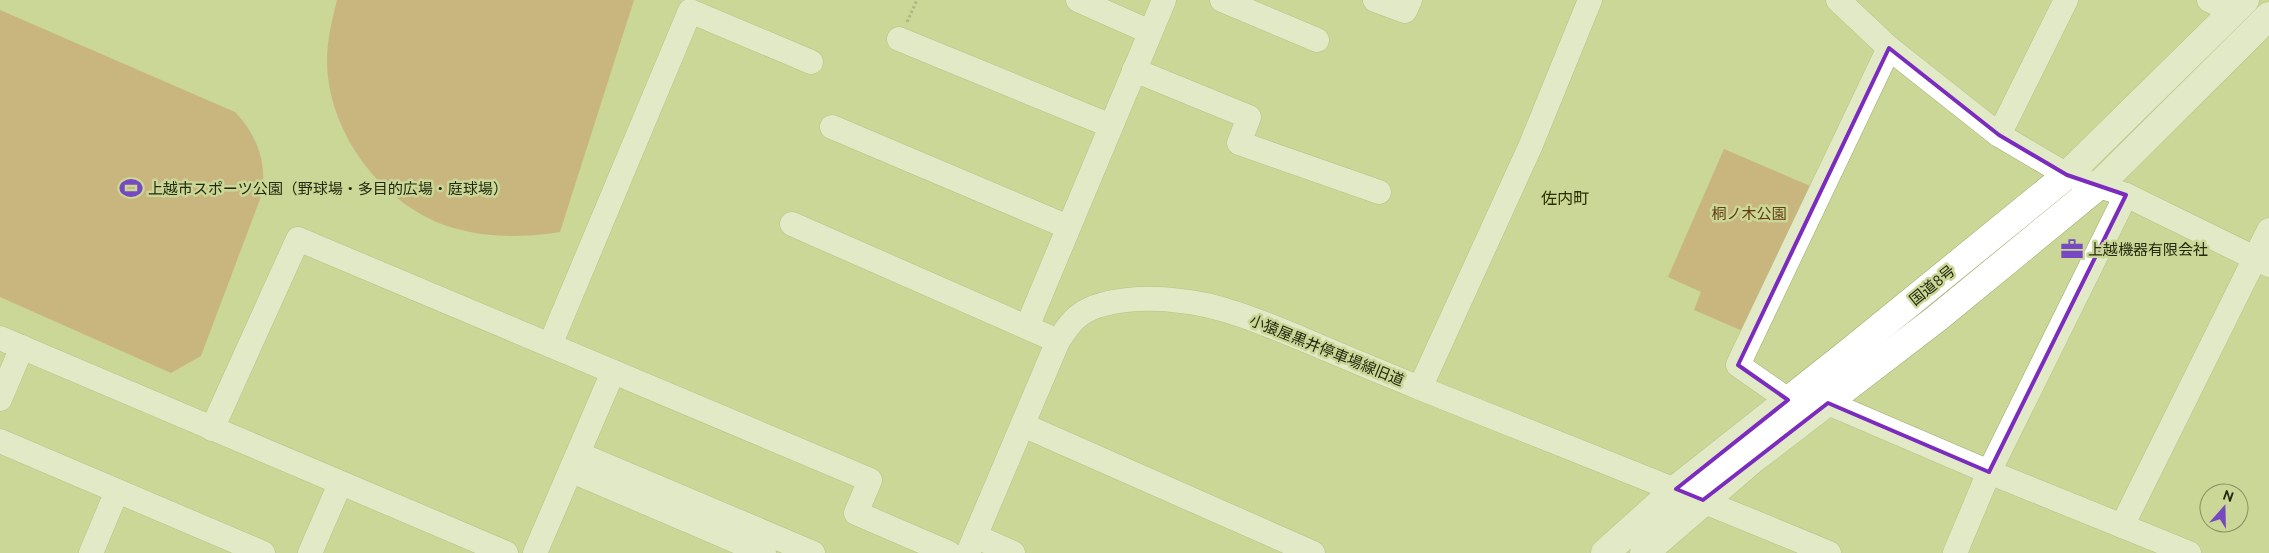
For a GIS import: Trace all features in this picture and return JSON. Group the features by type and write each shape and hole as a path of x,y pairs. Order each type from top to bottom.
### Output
{"highway":[{"name":"国道8号","path":"1605,553 1676,489 2067,176 2240,6"},
{"name":"国道8号","path":"1644,553 1703,500 1752,460 1828,403 1994,272 2098,186 2266,23"}],"street":[{"path":"1078,0 1150,32"},
{"path":"1027,327 1164,0"},
{"path":"1222,0 1317,40"},
{"path":"1375,0 1405,11 1410,0"},
{"name":"小猿屋黒井停車場線旧道","path":"971,545 1058,341 1074,319 1088,309 1102,304 1139,300 1182,300 1220,309 1271,326 1420,388 1530,147 1590,0"},
{"path":"1838,0 1890,48 1999,135 2067,176 2126,195 2262,262"},
{"path":"1999,135 2066,0"},
{"path":"2209,0 2240,6"},
{"path":"550,345 690,11 812,62"},
{"path":"899,39 1111,126"},
{"path":"1788,400 1738,365 1890,48"},
{"path":"1134,70 1249,116 1239,143 1379,192"},
{"path":"832,127 1068,228"},
{"path":"1955,553 1988,472 2126,195"},
{"path":"792,224 1058,341"},
{"path":"2122,526 2262,262 2269,230"},
{"path":"212,429 298,239 870,480 856,514 949,553"},
{"path":"0,338 506,553"},
{"path":"0,399 22,347"},
{"path":"535,553 613,372"},
{"path":"1420,388 1676,489 1828,553"},
{"path":"1828,403 1988,472 2189,553"},
{"path":"1023,424 1313,553"},
{"path":"0,441 263,553"},
{"path":"575,462 764,553"},
{"path":"575,462 813,553"},
{"path":"310,553 340,484"},
{"path":"90,553 117,491"},
{"path":"971,545 1013,553"}],"highlighted area":[{"path":"1889,48 1999,135 2067,175 2126,195 1989,472 1828,403 1703,500 1676,489 1788,400 1738,365"}],"green space":[{"path":"337,0 634,0 560,232 503,236 461,230 423,215 400,200 380,182 362,161 347,138 336,113 329,87 328,45"},
{"name":"上越市スポーツ公園（野球場・多目的広場・庭球場）","path":"0,10 235,112 255,140 263,171 262,194 201,356 171,373 0,297"},
{"name":"桐ノ木公園","path":"1724,149 1815,188 1745,332 1694,310 1701,292 1668,277"}],"place":[{"name":"上越市スポーツ公園（野球場・多目的広場・庭球場）","path":"131,188"},
{"name":"上越機器有限会社","path":"2072,249"}],"district":[{"name":"佐内町","path":"1565,198"}]}
